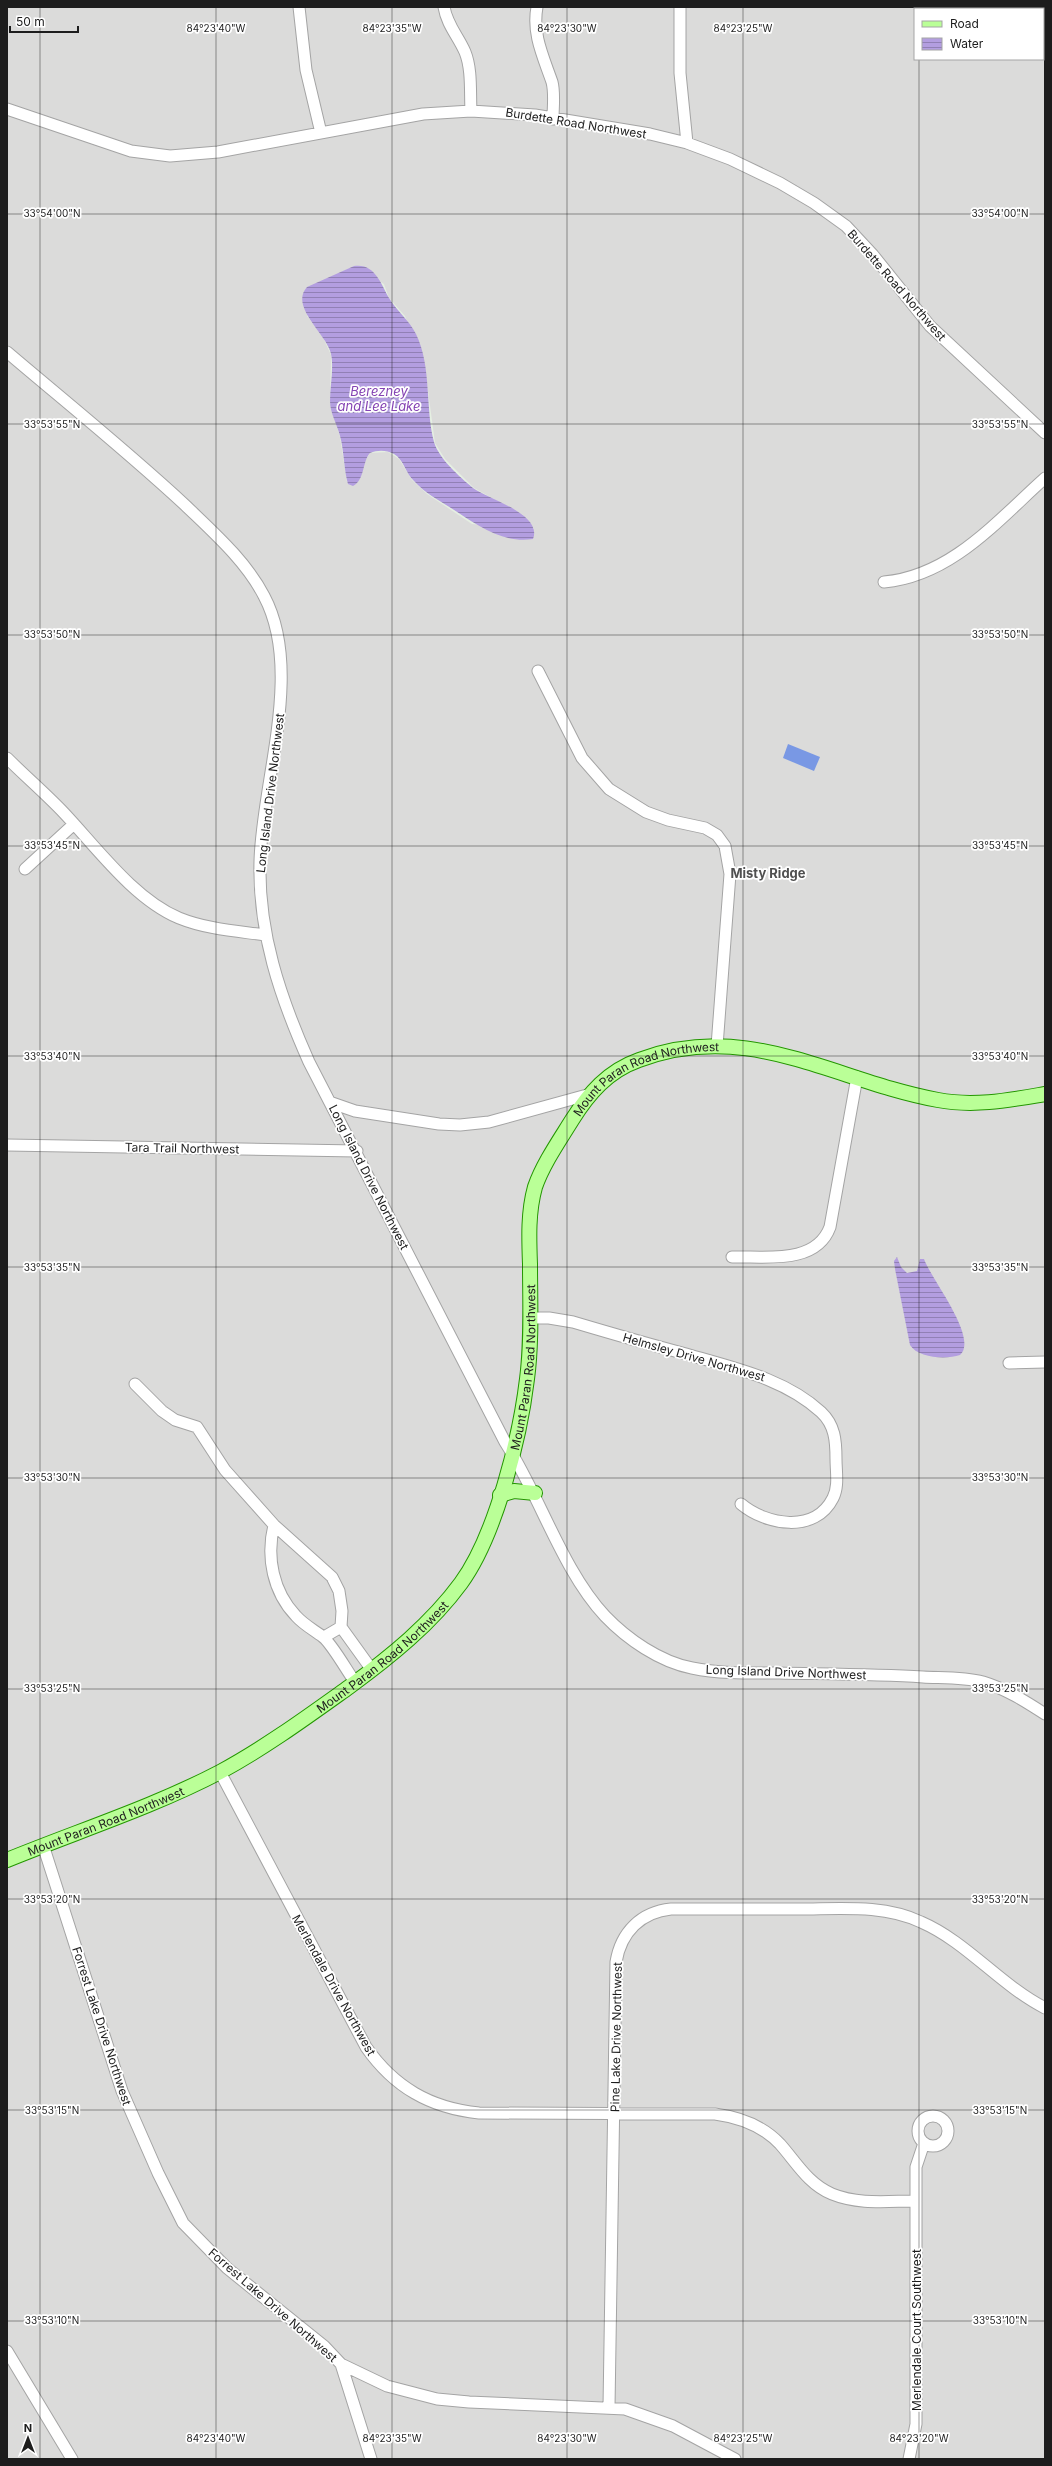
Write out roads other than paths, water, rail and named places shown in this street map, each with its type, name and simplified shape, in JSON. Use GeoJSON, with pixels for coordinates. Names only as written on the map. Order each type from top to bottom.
{"type":"FeatureCollection","features":[{"type":"Feature","properties":{"kind":"main road","name":"Mount Paran Road Northwest"},"geometry":{"type":"LineString","coordinates":[[7,1860],[154,1801],[220,1772],[291,1728],[372,1670],[409,1639],[443,1606],[464,1579],[487,1535],[500,1495],[512,1453],[527,1380],[530,1318],[529,1219],[536,1185],[587,1096],[611,1074],[641,1059],[667,1052],[717,1046],[764,1049],[933,1099],[963,1103],[1007,1100],[1045,1094]]}},
{"type":"Feature","properties":{"kind":"main road"},"geometry":{"type":"LineString","coordinates":[[500,1495],[514,1491],[535,1493]]}},
{"type":"Feature","properties":{"kind":"street"},"geometry":{"type":"LineString","coordinates":[[300,7],[306,70],[321,133]]}},
{"type":"Feature","properties":{"kind":"street"},"geometry":{"type":"LineString","coordinates":[[444,7],[446,20],[465,52],[468,63],[471,111]]}},
{"type":"Feature","properties":{"kind":"street"},"geometry":{"type":"LineString","coordinates":[[537,7],[534,22],[536,35],[552,82],[553,119]]}},
{"type":"Feature","properties":{"kind":"street"},"geometry":{"type":"LineString","coordinates":[[680,7],[680,73],[687,143]]}},
{"type":"Feature","properties":{"kind":"street","name":"Burdette Road Northwest"},"geometry":{"type":"LineString","coordinates":[[7,109],[131,151],[170,156],[218,152],[423,114],[471,111],[510,112],[650,134],[687,143],[730,159],[780,183],[814,203],[846,226],[873,255],[930,326],[1045,433]]}},
{"type":"Feature","properties":{"kind":"street","name":"Long Island Drive Northwest"},"geometry":{"type":"LineString","coordinates":[[7,352],[150,473],[202,522],[240,560],[254,578],[265,598],[278,637],[281,688],[280,714],[260,859],[260,897],[265,935],[277,982],[291,1022],[309,1062],[332,1103],[512,1453],[535,1493],[576,1576],[590,1598],[622,1632],[641,1645],[676,1663],[692,1668],[725,1672],[896,1675],[981,1682],[1007,1691],[1045,1714]]}},
{"type":"Feature","properties":{"kind":"street"},"geometry":{"type":"LineString","coordinates":[[884,582],[916,576],[949,560],[981,535],[1045,478]]}},
{"type":"Feature","properties":{"kind":"street"},"geometry":{"type":"LineString","coordinates":[[538,671],[582,758],[609,789],[646,812],[668,820],[705,828],[717,835],[725,846],[730,874],[717,1046]]}},
{"type":"Feature","properties":{"kind":"street"},"geometry":{"type":"LineString","coordinates":[[7,758],[74,824],[132,886],[154,904],[177,917],[200,925],[265,935]]}},
{"type":"Feature","properties":{"kind":"street"},"geometry":{"type":"LineString","coordinates":[[24,869],[74,824]]}},
{"type":"Feature","properties":{"kind":"street"},"geometry":{"type":"LineString","coordinates":[[732,1257],[799,1254],[812,1250],[823,1240],[830,1227],[857,1077]]}},
{"type":"Feature","properties":{"kind":"street"},"geometry":{"type":"LineString","coordinates":[[332,1103],[355,1111],[439,1124],[460,1125],[490,1122],[587,1096]]}},
{"type":"Feature","properties":{"kind":"street","name":"Tara Trail Northwest"},"geometry":{"type":"LineString","coordinates":[[7,1145],[356,1151]]}},
{"type":"Feature","properties":{"kind":"street","name":"Helmsley Drive Northwest"},"geometry":{"type":"LineString","coordinates":[[530,1318],[550,1318],[573,1322],[754,1373],[784,1386],[821,1411],[832,1426],[836,1443],[836,1486],[827,1507],[810,1519],[782,1522],[760,1517],[741,1504]]}},
{"type":"Feature","properties":{"kind":"street"},"geometry":{"type":"LineString","coordinates":[[1009,1363],[1045,1362]]}},
{"type":"Feature","properties":{"kind":"street"},"geometry":{"type":"LineString","coordinates":[[135,1384],[162,1411],[175,1420],[197,1427],[225,1470],[274,1525],[332,1577],[339,1591],[342,1611],[341,1626],[372,1670]]}},
{"type":"Feature","properties":{"kind":"street"},"geometry":{"type":"LineString","coordinates":[[274,1525],[271,1537],[270,1557],[280,1593],[297,1617],[324,1637],[355,1682]]}},
{"type":"Feature","properties":{"kind":"street"},"geometry":{"type":"LineString","coordinates":[[324,1637],[341,1626]]}},
{"type":"Feature","properties":{"kind":"street","name":"Merlendale Drive Northwest"},"geometry":{"type":"LineString","coordinates":[[220,1772],[366,2047],[393,2080],[425,2100],[461,2111],[715,2114],[731,2116],[769,2134],[806,2176],[830,2193],[861,2201],[916,2201]]}},
{"type":"Feature","properties":{"kind":"street","name":"Forrest Lake Drive Northwest"},"geometry":{"type":"LineString","coordinates":[[43,1845],[122,2091],[174,2209],[194,2236],[227,2268],[324,2346],[341,2364],[387,2386],[437,2399],[469,2402],[609,2407],[657,2419],[735,2459]]}},
{"type":"Feature","properties":{"kind":"street","name":"Pine Lake Drive Northwest"},"geometry":{"type":"LineString","coordinates":[[609,2407],[618,1952],[624,1937],[633,1925],[646,1915],[662,1910],[863,1909],[897,1913],[921,1922],[940,1932],[1018,1991],[1045,2008]]}},
{"type":"Feature","properties":{"kind":"street","name":"Merlendale Court Southwest"},"geometry":{"type":"LineString","coordinates":[[909,2459],[916,2424],[916,2167],[924,2143]]}},
{"type":"Feature","properties":{"kind":"street"},"geometry":{"type":"LineString","coordinates":[[7,2351],[72,2459]]}},
{"type":"Feature","properties":{"kind":"street"},"geometry":{"type":"LineString","coordinates":[[341,2364],[371,2459]]}},
{"type":"Feature","properties":{"kind":"water","name":"Berezney and Lee Lake"},"geometry":{"type":"Polygon","coordinates":[[[354,266],[361,266],[372,271],[380,281],[392,303],[410,324],[416,334],[424,360],[431,429],[434,442],[440,455],[462,479],[473,488],[512,508],[530,522],[534,530],[533,539],[511,539],[500,536],[480,526],[423,489],[411,478],[403,463],[394,454],[385,451],[370,453],[367,457],[360,480],[353,486],[348,484],[339,432],[330,405],[332,366],[331,354],[328,346],[306,312],[303,303],[303,295],[307,287],[354,266]]]}},
{"type":"Feature","properties":{"kind":"water"},"geometry":{"type":"Polygon","coordinates":[[[897,1257],[901,1267],[907,1273],[917,1271],[920,1259],[924,1259],[959,1322],[964,1347],[960,1355],[954,1357],[933,1357],[919,1353],[910,1345],[895,1269],[894,1261],[897,1257]]]}},
{"type":"Feature","properties":{"kind":"district","name":"Misty Ridge"},"geometry":{"type":"Point","coordinates":[768,873]}}]}
